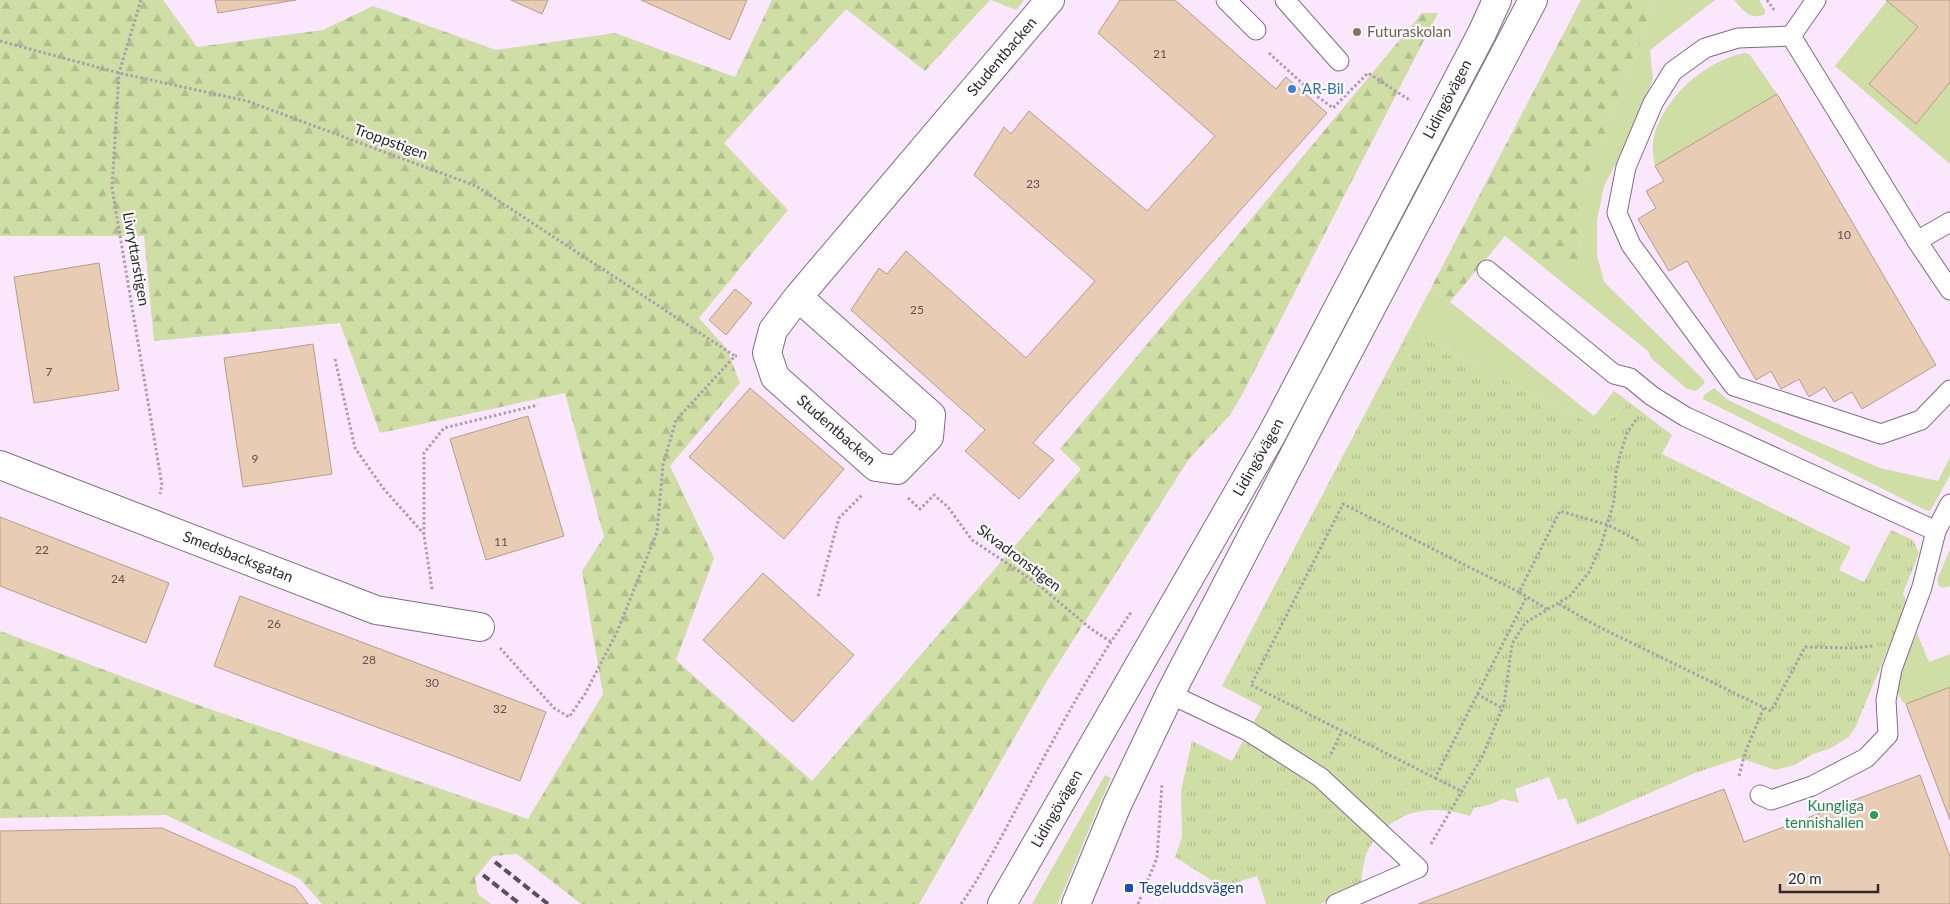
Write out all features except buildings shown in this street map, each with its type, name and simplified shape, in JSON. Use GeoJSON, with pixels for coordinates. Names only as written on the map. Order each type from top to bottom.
{"type":"FeatureCollection","features":[{"type":"Feature","properties":{"kind":"main road","name":"Studentbacken"},"geometry":{"type":"LineString","coordinates":[[798,297],[931,415],[929,437],[897,470],[876,467],[775,377],[768,353],[773,330],[798,297],[1050,0]]}},
{"type":"Feature","properties":{"kind":"main road","name":"Lidingövägen"},"geometry":{"type":"LineString","coordinates":[[1002,904],[1272,434],[1478,42],[1497,0]]}},
{"type":"Feature","properties":{"kind":"main road","name":"Lidingövägen"},"geometry":{"type":"LineString","coordinates":[[1076,904],[1117,805],[1170,694],[1323,398],[1533,0]]}},
{"type":"Feature","properties":{"kind":"main road","name":"Smedsbacksgatan"},"geometry":{"type":"LineString","coordinates":[[0,465],[155,523],[376,610],[480,627]]}},
{"type":"Feature","properties":{"kind":"lane"},"geometry":{"type":"LineString","coordinates":[[1226,0],[1256,30]]}},
{"type":"Feature","properties":{"kind":"lane"},"geometry":{"type":"LineString","coordinates":[[1285,0],[1338,61]]}},
{"type":"Feature","properties":{"kind":"lane"},"geometry":{"type":"LineString","coordinates":[[1791,36],[1816,0]]}},
{"type":"Feature","properties":{"kind":"lane"},"geometry":{"type":"LineString","coordinates":[[1791,36],[1917,241],[1950,290]]}},
{"type":"Feature","properties":{"kind":"lane"},"geometry":{"type":"LineString","coordinates":[[1791,36],[1738,38],[1705,48],[1673,70],[1653,102],[1626,167],[1617,213],[1631,245],[1734,386],[1881,434],[1921,420],[1950,390]]}},
{"type":"Feature","properties":{"kind":"lane"},"geometry":{"type":"LineString","coordinates":[[1917,241],[1950,222]]}},
{"type":"Feature","properties":{"kind":"lane"},"geometry":{"type":"LineString","coordinates":[[1487,270],[1614,374],[1630,378],[1652,396],[1686,417],[1936,531]]}},
{"type":"Feature","properties":{"kind":"lane"},"geometry":{"type":"LineString","coordinates":[[1760,796],[1771,800],[1812,786],[1866,758],[1888,735],[1886,700],[1892,670],[1922,587],[1936,531],[1950,504]]}},
{"type":"Feature","properties":{"kind":"lane"},"geometry":{"type":"LineString","coordinates":[[1170,694],[1248,731],[1320,777],[1418,868],[1336,904]]}},
{"type":"Feature","properties":{"kind":"path","name":"Livryttarstigen"},"geometry":{"type":"LineString","coordinates":[[141,0],[119,72],[112,188],[162,485],[155,523]]}},
{"type":"Feature","properties":{"kind":"path"},"geometry":{"type":"LineString","coordinates":[[1256,30],[1271,56],[1333,108],[1368,73],[1412,101]]}},
{"type":"Feature","properties":{"kind":"path","name":"Troppstigen"},"geometry":{"type":"LineString","coordinates":[[0,41],[119,72],[246,101],[476,186],[735,356]]}},
{"type":"Feature","properties":{"kind":"path"},"geometry":{"type":"LineString","coordinates":[[480,627],[554,708],[569,716],[585,694],[617,632],[657,532],[663,465],[676,420],[735,356],[768,353]]}},
{"type":"Feature","properties":{"kind":"path"},"geometry":{"type":"LineString","coordinates":[[335,359],[355,448],[383,488],[424,534]]}},
{"type":"Feature","properties":{"kind":"path"},"geometry":{"type":"LineString","coordinates":[[1418,868],[1482,755],[1502,708],[1512,644],[1525,623],[1570,596],[1588,572],[1601,546],[1614,501],[1616,473],[1627,434],[1652,396]]}},
{"type":"Feature","properties":{"kind":"path"},"geometry":{"type":"LineString","coordinates":[[436,620],[424,534],[424,453],[444,428],[538,404]]}},
{"type":"Feature","properties":{"kind":"path"},"geometry":{"type":"LineString","coordinates":[[818,596],[839,518],[863,494],[876,467]]}},
{"type":"Feature","properties":{"kind":"path","name":"Skvadronstigen"},"geometry":{"type":"LineString","coordinates":[[920,509],[934,495],[948,508],[972,540],[1035,582],[1090,628],[1116,646]]}},
{"type":"Feature","properties":{"kind":"path"},"geometry":{"type":"LineString","coordinates":[[1461,790],[1251,685],[1343,504],[1519,592],[1546,609]]}},
{"type":"Feature","properties":{"kind":"path"},"geometry":{"type":"LineString","coordinates":[[1519,592],[1560,511],[1608,525],[1639,541]]}},
{"type":"Feature","properties":{"kind":"path"},"geometry":{"type":"LineString","coordinates":[[1435,778],[1526,596]]}},
{"type":"Feature","properties":{"kind":"path"},"geometry":{"type":"LineString","coordinates":[[1558,604],[1597,626],[1771,711],[1805,647],[1852,648]]}},
{"type":"Feature","properties":{"kind":"path"},"geometry":{"type":"LineString","coordinates":[[1477,694],[1502,708]]}},
{"type":"Feature","properties":{"kind":"path"},"geometry":{"type":"LineString","coordinates":[[1739,776],[1745,753],[1764,707]]}},
{"type":"Feature","properties":{"kind":"green space"},"geometry":{"type":"Polygon","coordinates":[[[0,0],[163,0],[197,47],[323,30],[373,6],[496,50],[615,33],[735,77],[772,0],[990,0],[925,71],[846,9],[724,143],[788,210],[699,318],[727,349],[740,383],[670,466],[714,558],[676,660],[812,781],[1081,469],[1060,449],[1422,13],[1438,13],[1243,393],[1230,415],[1189,459],[1047,681],[919,904],[581,904],[517,854],[493,856],[475,878],[478,894],[491,904],[322,904],[300,879],[166,815],[0,818],[0,631],[201,706],[528,819],[603,694],[582,571],[604,537],[565,393],[380,433],[340,323],[154,341],[144,236],[0,236],[0,0]]]}},
{"type":"Feature","properties":{"kind":"green space"},"geometry":{"type":"Polygon","coordinates":[[[991,0],[1024,0],[1016,10],[991,0]]]}},
{"type":"Feature","properties":{"kind":"green space"},"geometry":{"type":"Polygon","coordinates":[[[1581,0],[1654,0],[1644,34],[1582,191],[1582,231],[1578,269],[1554,255],[1542,266],[1505,236],[1450,302],[1430,290],[1581,0]]]}},
{"type":"Feature","properties":{"kind":"green space"},"geometry":{"type":"Polygon","coordinates":[[[1654,0],[1715,0],[1650,50],[1653,79],[1620,156],[1604,186],[1597,220],[1597,255],[1604,282],[1703,379],[1705,382],[1696,391],[1687,389],[1651,358],[1648,351],[1542,266],[1554,255],[1578,268],[1582,231],[1582,191],[1644,34],[1654,0]]]}},
{"type":"Feature","properties":{"kind":"green space"},"geometry":{"type":"Polygon","coordinates":[[[1734,0],[1759,0],[1765,10],[1765,14],[1760,16],[1751,15],[1744,11],[1734,0]]]}},
{"type":"Feature","properties":{"kind":"green space"},"geometry":{"type":"Polygon","coordinates":[[[1887,1],[1918,27],[1869,84],[1916,124],[1950,82],[1950,164],[1835,66],[1887,1]]]}},
{"type":"Feature","properties":{"kind":"green space"},"geometry":{"type":"Polygon","coordinates":[[[1745,53],[1750,55],[1777,94],[1655,166],[1653,143],[1657,127],[1664,112],[1674,98],[1700,73],[1730,57],[1745,53]]]}},
{"type":"Feature","properties":{"kind":"green space"},"geometry":{"type":"Polygon","coordinates":[[[1430,290],[1450,302],[1594,416],[1614,391],[1629,402],[1600,429],[1409,330],[1430,290]]]}},
{"type":"Feature","properties":{"kind":"green space"},"geometry":{"type":"Polygon","coordinates":[[[1409,330],[1600,429],[1629,402],[1672,435],[1662,454],[1851,547],[1839,570],[1864,582],[1891,530],[1913,540],[1919,553],[1903,593],[1907,603],[1856,726],[1849,737],[1831,748],[1811,755],[1795,765],[1775,770],[1740,758],[1695,773],[1577,825],[1566,798],[1558,800],[1549,777],[1515,789],[1519,803],[1503,799],[1489,805],[1474,808],[1470,816],[1442,810],[1416,812],[1404,816],[1393,823],[1372,843],[1365,859],[1361,888],[1320,904],[1266,904],[1257,876],[1222,887],[1175,857],[1182,837],[1181,791],[1192,741],[1232,761],[1262,707],[1222,686],[1409,330]]]}},
{"type":"Feature","properties":{"kind":"green space"},"geometry":{"type":"Polygon","coordinates":[[[1714,388],[1728,400],[1804,436],[1880,468],[1938,481],[1950,457],[1950,475],[1929,511],[1703,399],[1704,395],[1714,388]]]}},
{"type":"Feature","properties":{"kind":"green space"},"geometry":{"type":"Polygon","coordinates":[[[1950,549],[1950,586],[1943,588],[1939,586],[1937,580],[1950,549]]]}},
{"type":"Feature","properties":{"kind":"green space"},"geometry":{"type":"Polygon","coordinates":[[[1917,633],[1929,662],[1950,654],[1950,687],[1906,704],[1902,701],[1894,684],[1917,633]]]}},
{"type":"Feature","properties":{"kind":"green space"},"geometry":{"type":"Polygon","coordinates":[[[1105,775],[1111,778],[1058,904],[1032,904],[1105,775]]]}},
{"type":"Feature","properties":{"kind":"railway"},"geometry":{"type":"LineString","coordinates":[[495,862],[548,904]]}},
{"type":"Feature","properties":{"kind":"railway"},"geometry":{"type":"LineString","coordinates":[[483,875],[520,904]]}},
{"type":"Feature","properties":{"kind":"place","name":"Futuraskolan"},"geometry":{"type":"Point","coordinates":[1357,32]}},
{"type":"Feature","properties":{"kind":"place","name":"AR-Bil"},"geometry":{"type":"Point","coordinates":[1292,89]}},
{"type":"Feature","properties":{"kind":"place","name":"Kungliga tennishallen"},"geometry":{"type":"Point","coordinates":[1874,815]}},
{"type":"Feature","properties":{"kind":"place","name":"Tegeluddsvägen"},"geometry":{"type":"Point","coordinates":[1129,888]}}]}
